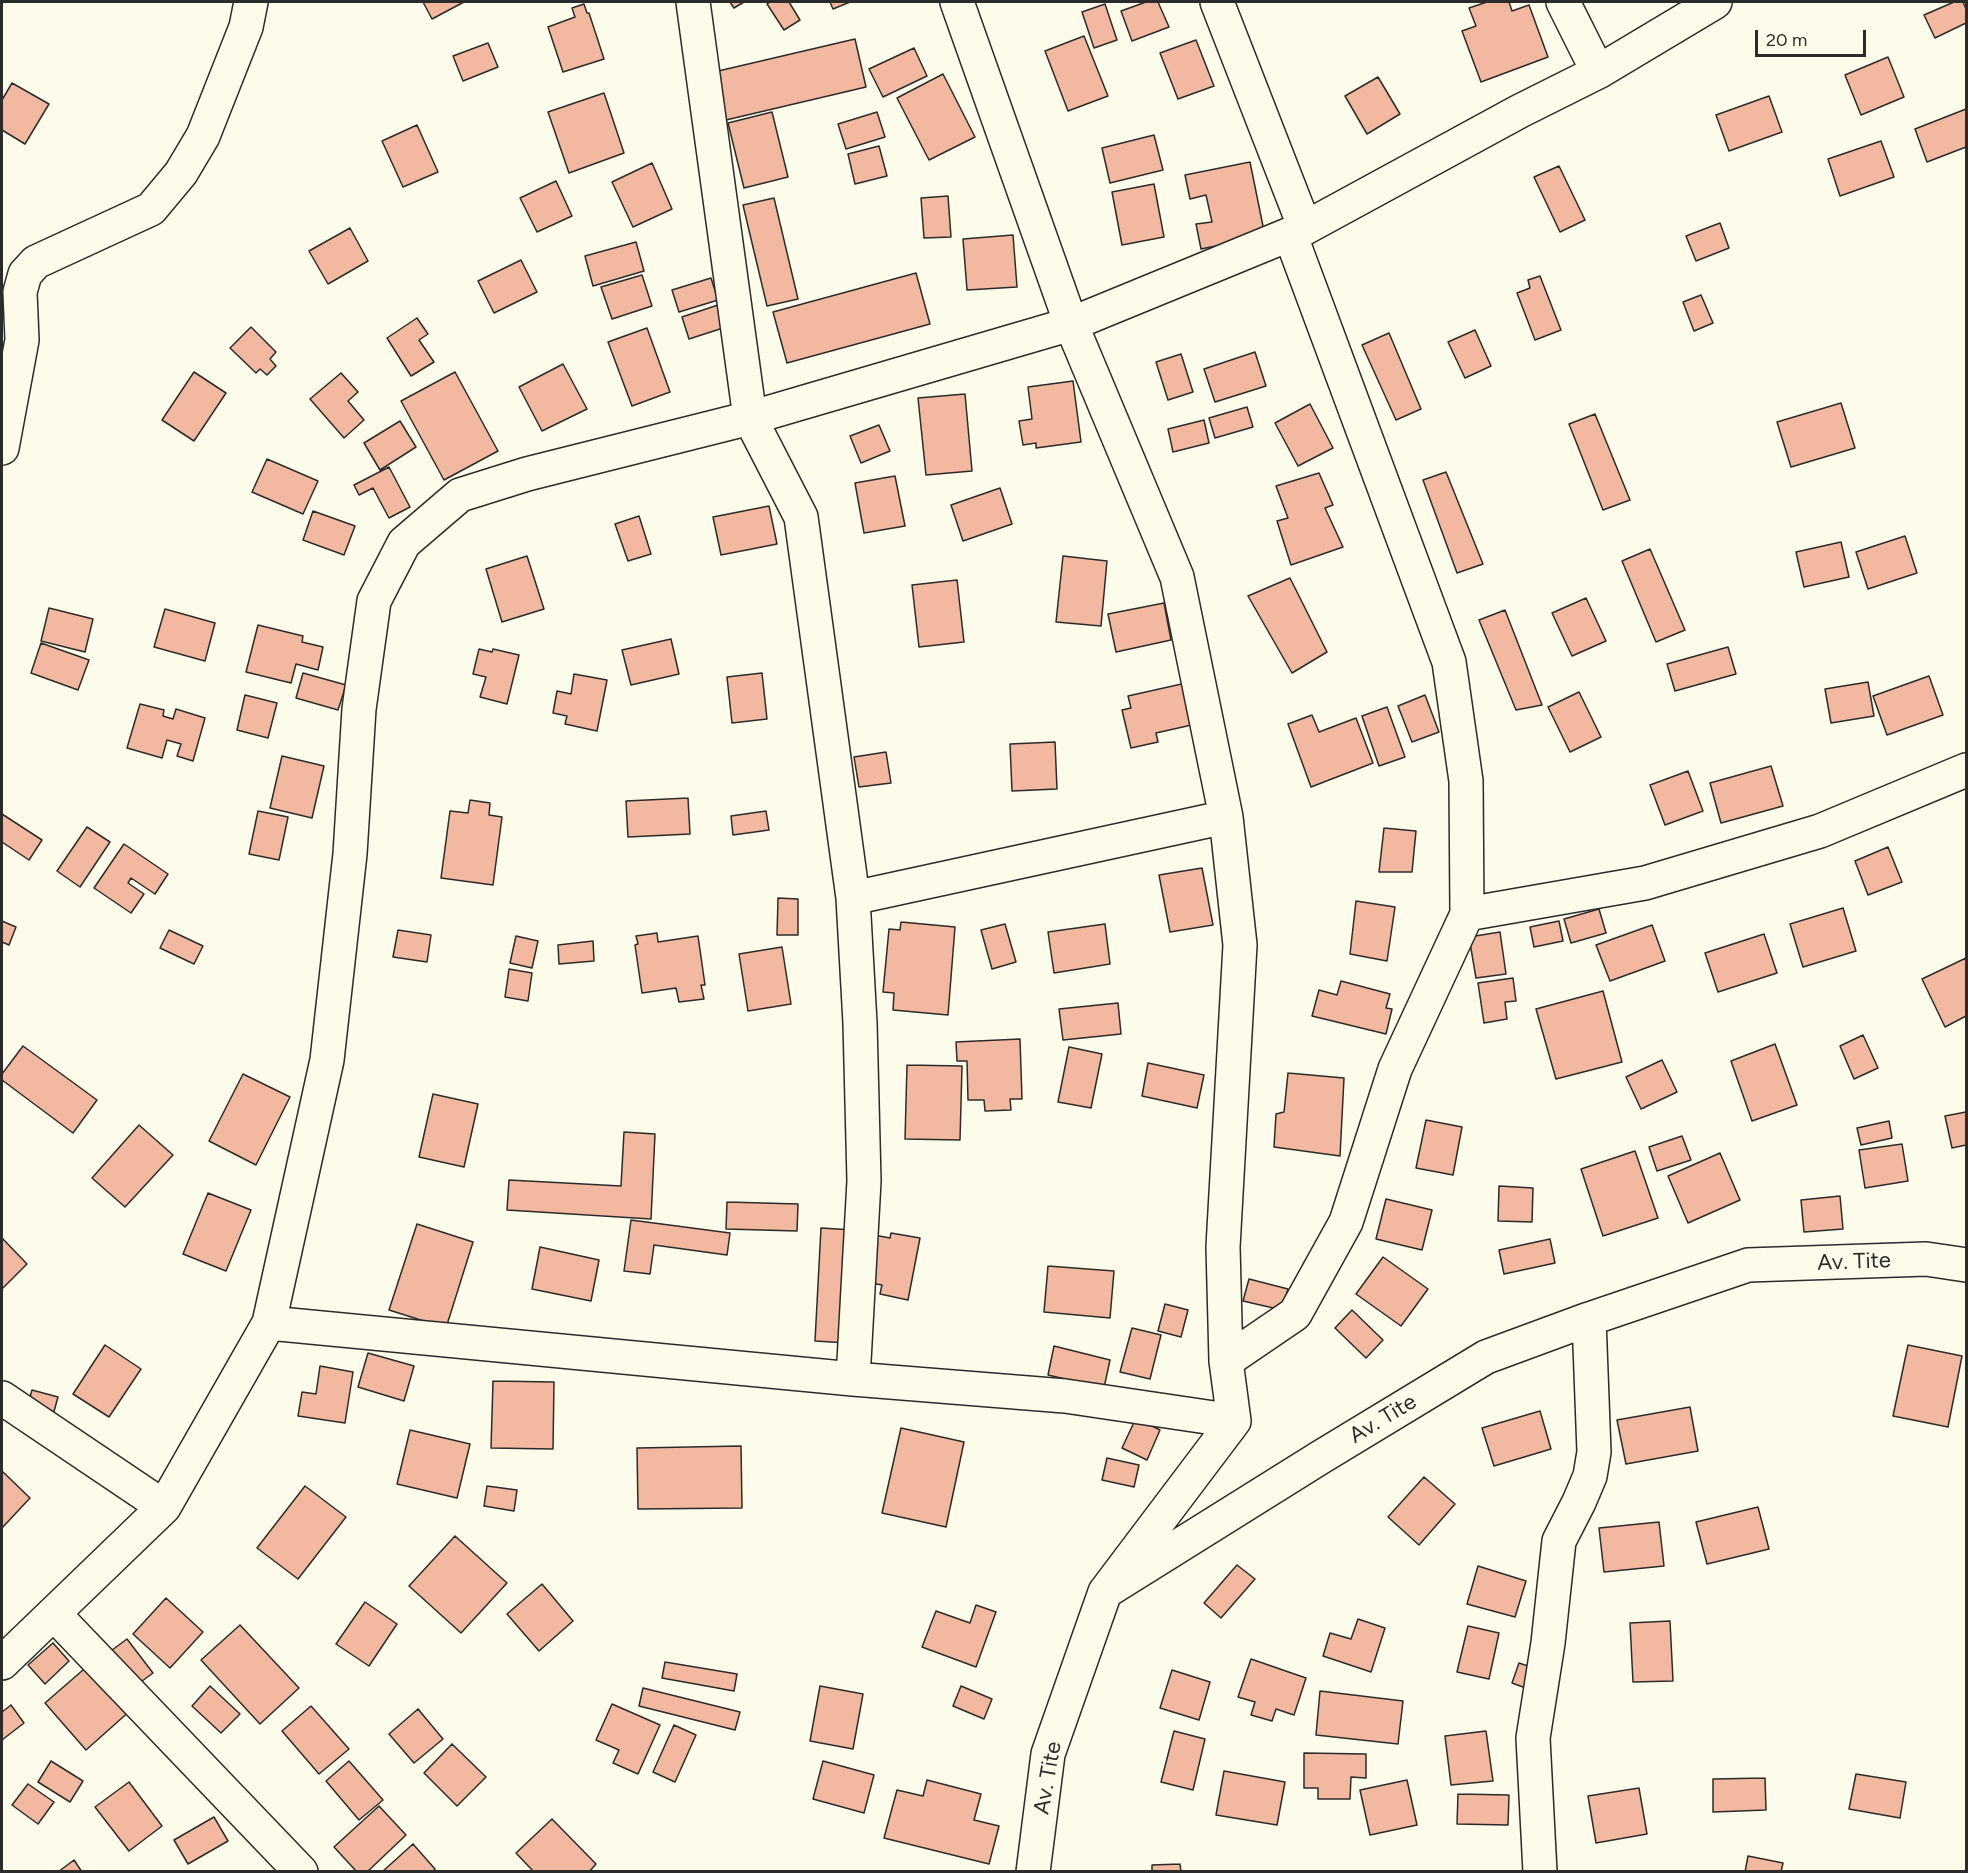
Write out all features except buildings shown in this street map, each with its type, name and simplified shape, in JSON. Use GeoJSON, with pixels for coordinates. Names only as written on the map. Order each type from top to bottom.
{"type":"FeatureCollection","features":[{"type":"Feature","properties":{"kind":"street"},"geometry":{"type":"LineString","coordinates":[[2,448],[22,340],[20,292],[25,274],[36,262],[151,209],[181,173],[203,136],[246,27],[251,2]]}},
{"type":"Feature","properties":{"kind":"street"},"geometry":{"type":"LineString","coordinates":[[693,2],[750,418],[801,517],[853,898],[860,1023],[864,1181],[853,1379]]}},
{"type":"Feature","properties":{"kind":"street"},"geometry":{"type":"LineString","coordinates":[[957,2],[1071,324],[1177,577],[1226,817],[1240,945],[1223,1247],[1226,1361],[1234,1421],[1106,1592]]}},
{"type":"Feature","properties":{"kind":"street"},"geometry":{"type":"LineString","coordinates":[[1217,2],[1449,662],[1466,781],[1467,915],[1395,1068],[1346,1222],[1295,1314],[1226,1361]]}},
{"type":"Feature","properties":{"kind":"street"},"geometry":{"type":"LineString","coordinates":[[1563,2],[1598,72]]}},
{"type":"Feature","properties":{"kind":"street"},"geometry":{"type":"LineString","coordinates":[[2,1663],[164,1507],[269,1323],[327,1060],[350,854],[359,709],[374,601],[404,543],[460,495],[527,474],[750,418],[1071,324],[1298,231],[1520,111],[1598,72],[1715,2]]}},
{"type":"Feature","properties":{"kind":"street"},"geometry":{"type":"LineString","coordinates":[[1467,915],[1645,883],[1820,831],[1966,770]]}},
{"type":"Feature","properties":{"kind":"street"},"geometry":{"type":"LineString","coordinates":[[853,898],[1226,817]]}},
{"type":"Feature","properties":{"kind":"street","name":"Av. Tite"},"geometry":{"type":"LineString","coordinates":[[1033,1872],[1048,1754],[1106,1592],[1486,1357],[1748,1265],[1926,1259],[1966,1265]]}},
{"type":"Feature","properties":{"kind":"street"},"geometry":{"type":"LineString","coordinates":[[1540,1872],[1533,1737],[1548,1643],[1559,1541],[1590,1476],[1594,1452],[1589,1319]]}},
{"type":"Feature","properties":{"kind":"street"},"geometry":{"type":"LineString","coordinates":[[269,1323],[853,1379],[1065,1396],[1234,1421]]}},
{"type":"Feature","properties":{"kind":"street"},"geometry":{"type":"LineString","coordinates":[[2,1398],[164,1507]]}},
{"type":"Feature","properties":{"kind":"street"},"geometry":{"type":"LineString","coordinates":[[54,1614],[301,1872]]}}]}
